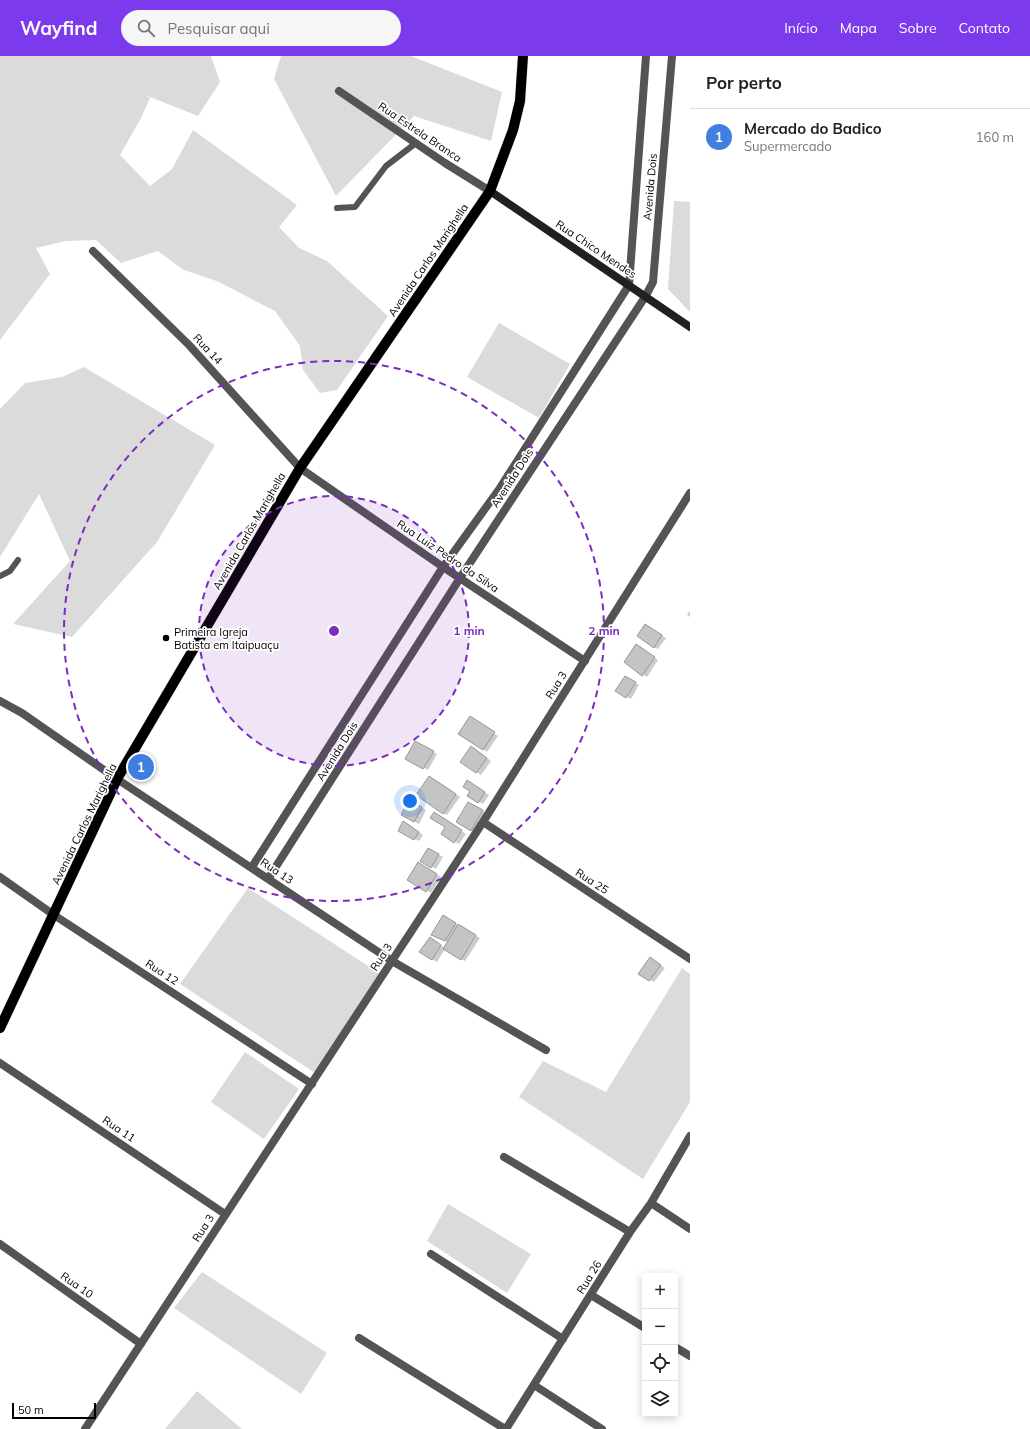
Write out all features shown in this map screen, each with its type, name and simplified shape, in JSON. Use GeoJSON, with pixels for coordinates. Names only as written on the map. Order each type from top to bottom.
{"type":"FeatureCollection","features":[{"type":"Feature","properties":{"kind":"main road","name":"Avenida Carlos Marighella"},"geometry":{"type":"LineString","coordinates":[[0,1028],[54,915],[116,779],[300,468],[490,191],[513,130],[520,101],[523,56]]}},
{"type":"Feature","properties":{"kind":"main road","name":"Rua Chico Mendes"},"geometry":{"type":"LineString","coordinates":[[490,191],[690,327]]}},
{"type":"Feature","properties":{"kind":"street","name":"Avenida Dois"},"geometry":{"type":"LineString","coordinates":[[252,867],[443,567],[500,488],[629,285],[646,56]]}},
{"type":"Feature","properties":{"kind":"street","name":"Avenida Dois"},"geometry":{"type":"LineString","coordinates":[[268,878],[460,578],[645,297],[653,282],[672,56]]}},
{"type":"Feature","properties":{"kind":"street","name":"Rua Estrela Branca"},"geometry":{"type":"LineString","coordinates":[[339,91],[490,191]]}},
{"type":"Feature","properties":{"kind":"street","name":"Rua 14"},"geometry":{"type":"LineString","coordinates":[[93,251],[189,345],[300,468]]}},
{"type":"Feature","properties":{"kind":"street","name":"Rua Luiz Pedro da Silva"},"geometry":{"type":"LineString","coordinates":[[300,468],[443,567],[585,661]]}},
{"type":"Feature","properties":{"kind":"street","name":"Rua 3"},"geometry":{"type":"LineString","coordinates":[[85,1429],[483,822],[690,493]]}},
{"type":"Feature","properties":{"kind":"street","name":"Rua 13"},"geometry":{"type":"LineString","coordinates":[[0,701],[22,713],[116,779],[252,867],[392,961],[546,1050]]}},
{"type":"Feature","properties":{"kind":"street","name":"Rua 25"},"geometry":{"type":"LineString","coordinates":[[483,822],[690,959]]}},
{"type":"Feature","properties":{"kind":"street","name":"Rua 12"},"geometry":{"type":"LineString","coordinates":[[0,877],[54,915],[312,1084]]}},
{"type":"Feature","properties":{"kind":"street","name":"Rua 11"},"geometry":{"type":"LineString","coordinates":[[0,1063],[225,1214]]}},
{"type":"Feature","properties":{"kind":"street","name":"Rua 26"},"geometry":{"type":"LineString","coordinates":[[506,1429],[630,1232],[651,1203],[690,1136]]}},
{"type":"Feature","properties":{"kind":"street"},"geometry":{"type":"LineString","coordinates":[[504,1157],[630,1232]]}},
{"type":"Feature","properties":{"kind":"street"},"geometry":{"type":"LineString","coordinates":[[651,1203],[690,1229]]}},
{"type":"Feature","properties":{"kind":"street","name":"Rua 10"},"geometry":{"type":"LineString","coordinates":[[0,1244],[141,1344]]}},
{"type":"Feature","properties":{"kind":"street"},"geometry":{"type":"LineString","coordinates":[[431,1254],[563,1339]]}},
{"type":"Feature","properties":{"kind":"street"},"geometry":{"type":"LineString","coordinates":[[591,1295],[642,1326]]}},
{"type":"Feature","properties":{"kind":"street"},"geometry":{"type":"LineString","coordinates":[[359,1338],[506,1429]]}},
{"type":"Feature","properties":{"kind":"street"},"geometry":{"type":"LineString","coordinates":[[678,1349],[690,1356]]}},
{"type":"Feature","properties":{"kind":"street"},"geometry":{"type":"LineString","coordinates":[[534,1385],[602,1429]]}},
{"type":"Feature","properties":{"kind":"lane"},"geometry":{"type":"LineString","coordinates":[[337,208],[355,207],[386,166],[416,143]]}},
{"type":"Feature","properties":{"kind":"lane"},"geometry":{"type":"LineString","coordinates":[[0,576],[10,571],[18,560]]}},
{"type":"Feature","properties":{"kind":"shaded area"},"geometry":{"type":"Polygon","coordinates":[[[0,56],[211,56],[220,82],[198,116],[145,95],[150,98],[141,118],[120,155],[150,186],[172,169],[193,130],[297,205],[279,227],[299,248],[327,261],[388,316],[337,390],[320,393],[303,370],[300,346],[275,311],[219,282],[182,269],[158,251],[121,263],[96,240],[66,241],[36,248],[50,274],[0,340],[0,56]]]}},
{"type":"Feature","properties":{"kind":"shaded area"},"geometry":{"type":"Polygon","coordinates":[[[281,56],[411,56],[502,92],[491,141],[414,116],[336,196],[274,79],[281,56]]]}},
{"type":"Feature","properties":{"kind":"shaded area"},"geometry":{"type":"Polygon","coordinates":[[[674,201],[690,202],[690,312],[668,289],[674,201]]]}},
{"type":"Feature","properties":{"kind":"shaded area"},"geometry":{"type":"Polygon","coordinates":[[[499,323],[570,364],[539,418],[467,377],[499,323]]]}},
{"type":"Feature","properties":{"kind":"shaded area"},"geometry":{"type":"Polygon","coordinates":[[[84,367],[215,445],[157,542],[72,637],[13,624],[70,561],[39,494],[0,557],[0,409],[25,383],[62,377],[84,367]]]}},
{"type":"Feature","properties":{"kind":"shaded area"},"geometry":{"type":"Polygon","coordinates":[[[248,888],[379,973],[315,1073],[180,984],[248,888]]]}},
{"type":"Feature","properties":{"kind":"shaded area"},"geometry":{"type":"Polygon","coordinates":[[[682,968],[690,974],[690,1102],[643,1179],[519,1097],[543,1061],[606,1092],[682,968]]]}},
{"type":"Feature","properties":{"kind":"shaded area"},"geometry":{"type":"Polygon","coordinates":[[[245,1052],[299,1089],[264,1139],[211,1102],[245,1052]]]}},
{"type":"Feature","properties":{"kind":"shaded area"},"geometry":{"type":"Polygon","coordinates":[[[448,1204],[531,1254],[507,1293],[427,1241],[448,1204]]]}},
{"type":"Feature","properties":{"kind":"shaded area"},"geometry":{"type":"Polygon","coordinates":[[[202,1272],[327,1353],[301,1394],[174,1308],[202,1272]]]}},
{"type":"Feature","properties":{"kind":"shaded area"},"geometry":{"type":"Polygon","coordinates":[[[197,1391],[242,1429],[165,1429],[197,1391]]]}},
{"type":"Feature","properties":{"kind":"building"},"geometry":{"type":"Polygon","coordinates":[[[645,624],[662,635],[654,648],[637,636],[645,624]]]}},
{"type":"Feature","properties":{"kind":"building"},"geometry":{"type":"Polygon","coordinates":[[[636,644],[655,657],[642,676],[624,662],[636,644]]]}},
{"type":"Feature","properties":{"kind":"building"},"geometry":{"type":"Polygon","coordinates":[[[625,676],[636,682],[626,698],[615,691],[625,676]]]}},
{"type":"Feature","properties":{"kind":"building"},"geometry":{"type":"Polygon","coordinates":[[[470,716],[495,732],[483,750],[458,734],[470,716]]]}},
{"type":"Feature","properties":{"kind":"building"},"geometry":{"type":"Polygon","coordinates":[[[415,741],[434,751],[423,769],[405,759],[415,741]]]}},
{"type":"Feature","properties":{"kind":"building"},"geometry":{"type":"Polygon","coordinates":[[[471,746],[487,758],[476,773],[460,762],[471,746]]]}},
{"type":"Feature","properties":{"kind":"building"},"geometry":{"type":"Polygon","coordinates":[[[429,776],[456,794],[443,814],[416,795],[429,776]]]}},
{"type":"Feature","properties":{"kind":"building"},"geometry":{"type":"Polygon","coordinates":[[[467,780],[485,792],[478,803],[467,796],[470,791],[463,787],[467,780]]]}},
{"type":"Feature","properties":{"kind":"building"},"geometry":{"type":"Polygon","coordinates":[[[409,800],[422,807],[414,822],[401,815],[409,800]]]}},
{"type":"Feature","properties":{"kind":"building"},"geometry":{"type":"Polygon","coordinates":[[[468,802],[483,810],[471,831],[456,822],[468,802]]]}},
{"type":"Feature","properties":{"kind":"building"},"geometry":{"type":"Polygon","coordinates":[[[434,812],[462,830],[454,843],[441,834],[445,827],[430,818],[434,812]]]}},
{"type":"Feature","properties":{"kind":"building"},"geometry":{"type":"Polygon","coordinates":[[[403,821],[419,832],[414,840],[398,831],[403,821]]]}},
{"type":"Feature","properties":{"kind":"building"},"geometry":{"type":"Polygon","coordinates":[[[428,848],[439,854],[431,868],[420,861],[428,848]]]}},
{"type":"Feature","properties":{"kind":"building"},"geometry":{"type":"Polygon","coordinates":[[[418,862],[437,874],[426,892],[407,880],[418,862]]]}},
{"type":"Feature","properties":{"kind":"building"},"geometry":{"type":"Polygon","coordinates":[[[443,915],[456,923],[445,941],[431,935],[443,915]]]}},
{"type":"Feature","properties":{"kind":"building"},"geometry":{"type":"Polygon","coordinates":[[[458,924],[476,935],[461,960],[443,949],[458,924]]]}},
{"type":"Feature","properties":{"kind":"building"},"geometry":{"type":"Polygon","coordinates":[[[430,937],[441,945],[432,960],[419,952],[430,937]]]}},
{"type":"Feature","properties":{"kind":"building"},"geometry":{"type":"Polygon","coordinates":[[[650,957],[661,965],[649,981],[638,974],[650,957]]]}},
{"type":"Feature","properties":{"kind":"place","name":"Primeira Igreja Batista em Itaipuaçu"},"geometry":{"type":"Point","coordinates":[166,638]}},
{"type":"Feature","properties":{"kind":"place","name":"Mercado do Badico"},"geometry":{"type":"Point","coordinates":[141,767]}}]}
